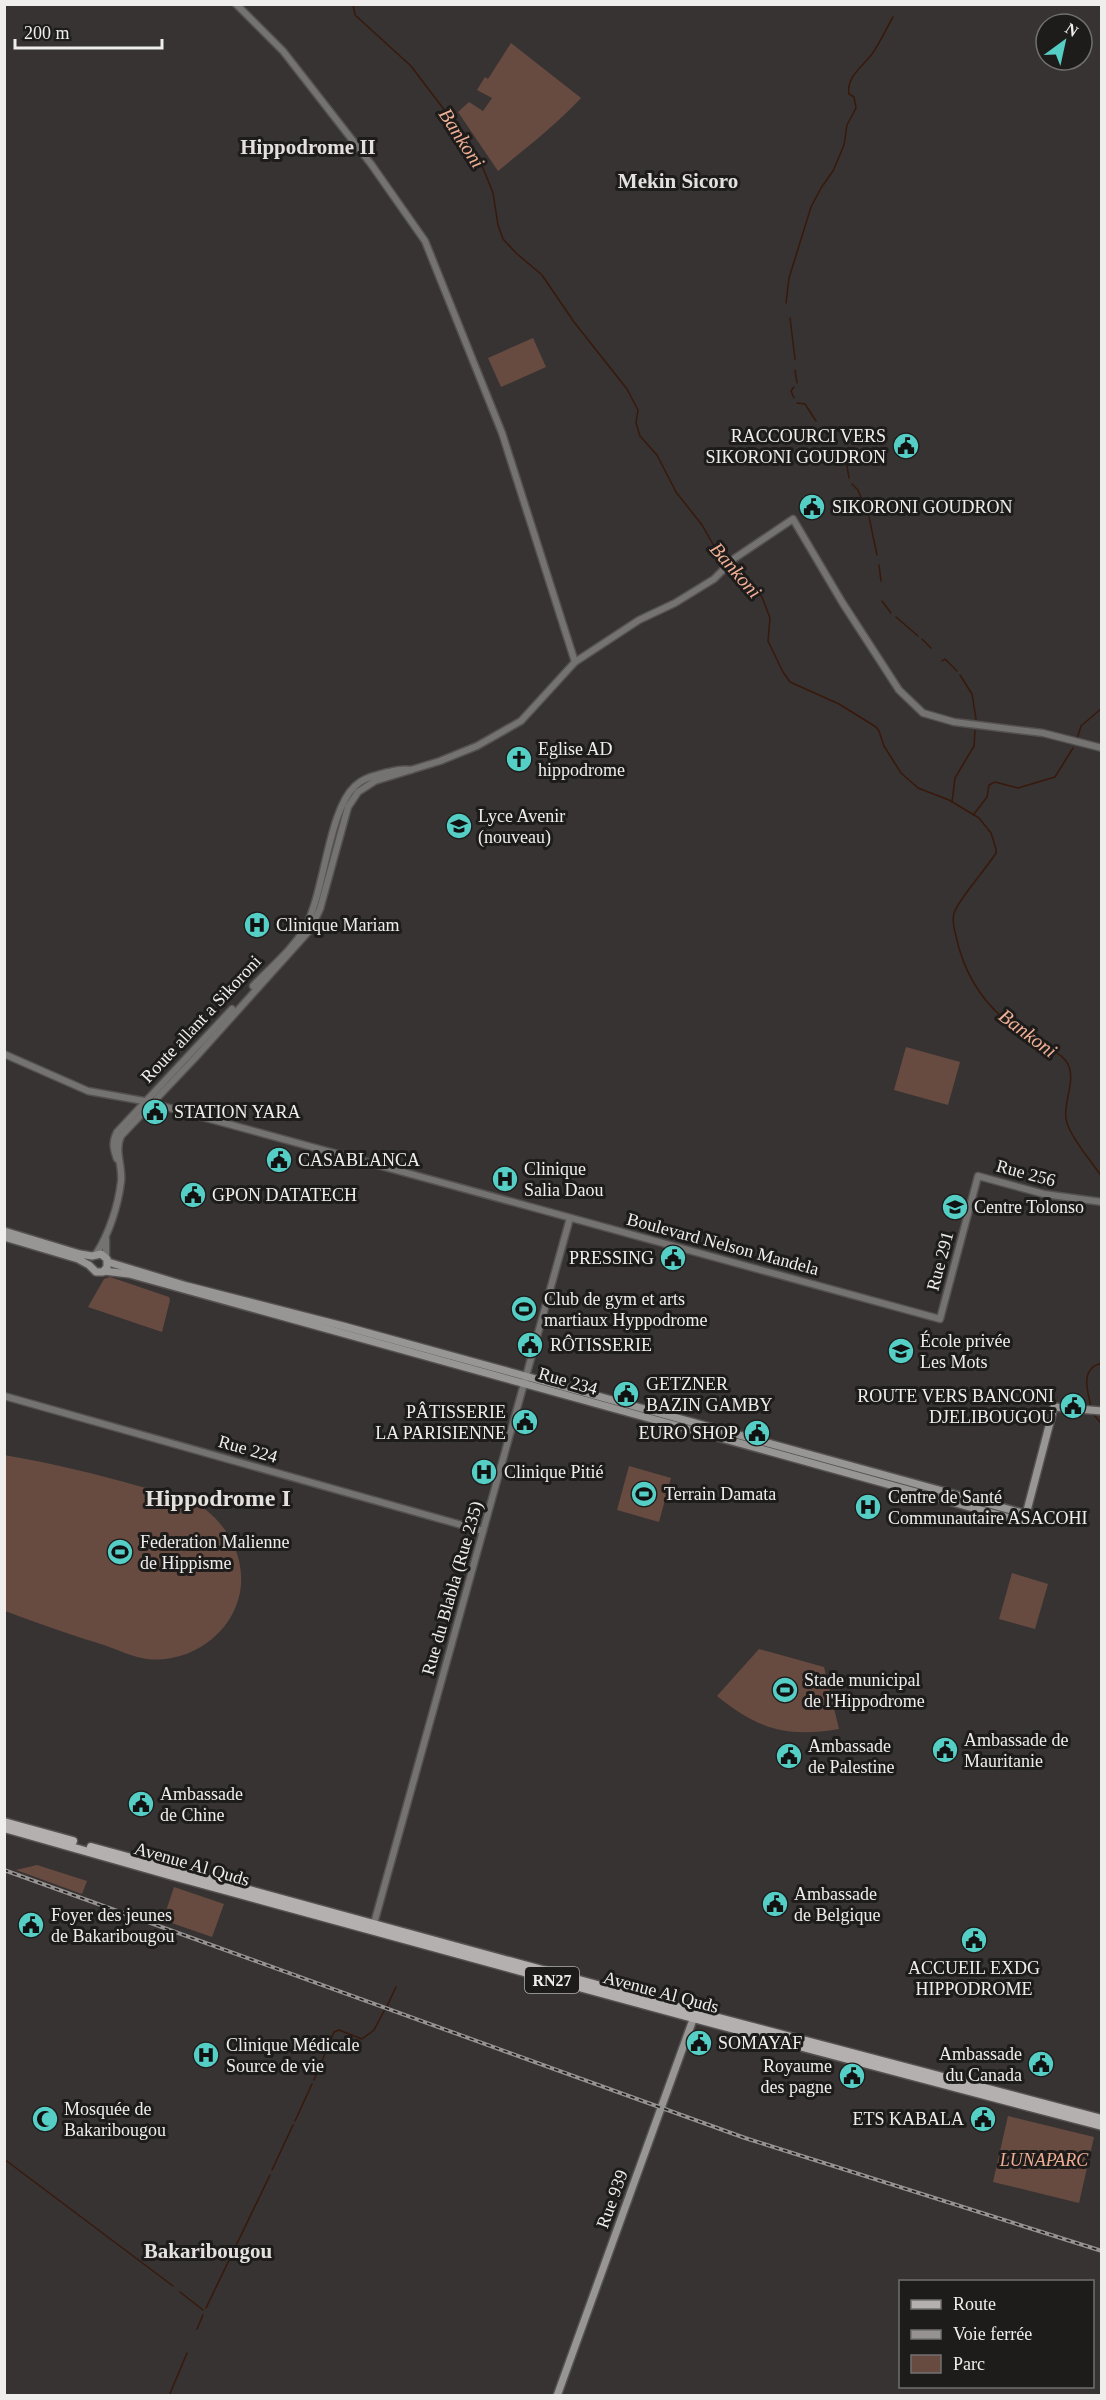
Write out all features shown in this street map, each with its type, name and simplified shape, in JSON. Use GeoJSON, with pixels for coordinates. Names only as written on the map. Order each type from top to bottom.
{"type":"FeatureCollection","features":[{"type":"Feature","properties":{"kind":"main road","name":"Rue 234"},"geometry":{"type":"LineString","coordinates":[[4,1231],[94,1255],[187,1286],[343,1326],[525,1381]]}},
{"type":"Feature","properties":{"kind":"main road","name":"Rue 234"},"geometry":{"type":"LineString","coordinates":[[4,1236],[78,1259],[94,1271],[129,1274],[1025,1518],[1054,1407],[1101,1411]]}},
{"type":"Feature","properties":{"kind":"main road"},"geometry":{"type":"LineString","coordinates":[[89,1265],[94,1255]]}},
{"type":"Feature","properties":{"kind":"main road"},"geometry":{"type":"LineString","coordinates":[[104,1271],[107,1260]]}},
{"type":"Feature","properties":{"kind":"main road","name":"Avenue Al Quds"},"geometry":{"type":"LineString","coordinates":[[4,1822],[373,1927]]}},
{"type":"Feature","properties":{"kind":"main road","name":"Avenue Al Quds"},"geometry":{"type":"LineString","coordinates":[[4,1828],[1101,2126]]}},
{"type":"Feature","properties":{"kind":"main road","name":"Avenue Al Quds"},"geometry":{"type":"LineString","coordinates":[[694,2015],[1101,2119]]}},
{"type":"Feature","properties":{"kind":"main road","name":"Rue 939"},"geometry":{"type":"LineString","coordinates":[[557,2396],[694,2015]]}},
{"type":"Feature","properties":{"kind":"street"},"geometry":{"type":"LineString","coordinates":[[236,4],[290,60],[371,164],[425,241],[502,433],[575,662]]}},
{"type":"Feature","properties":{"kind":"street"},"geometry":{"type":"LineString","coordinates":[[107,1260],[106,1239],[121,1182],[118,1143],[121,1136],[310,930],[320,909],[348,807],[358,792],[375,781],[413,770],[477,746],[521,721],[575,662],[639,620],[675,603],[714,579],[735,558],[793,519],[842,602],[894,682],[913,705],[923,713],[954,722],[1043,732],[1101,748]]}},
{"type":"Feature","properties":{"kind":"street","name":"Route allant a Sikoroni"},"geometry":{"type":"LineString","coordinates":[[118,1162],[113,1149],[113,1139],[117,1131],[305,928],[314,908],[342,805],[353,787],[375,776],[404,768],[413,770]]}},
{"type":"Feature","properties":{"kind":"street","name":"Boulevard Nelson Mandela"},"geometry":{"type":"LineString","coordinates":[[4,1054],[88,1091],[152,1103],[940,1319]]}},
{"type":"Feature","properties":{"kind":"street","name":"Rue 256"},"geometry":{"type":"LineString","coordinates":[[978,1176],[1044,1194],[1101,1202]]}},
{"type":"Feature","properties":{"kind":"street","name":"Rue 291"},"geometry":{"type":"LineString","coordinates":[[940,1319],[978,1176]]}},
{"type":"Feature","properties":{"kind":"street","name":"Rue du Blabla (Rue 235)"},"geometry":{"type":"LineString","coordinates":[[373,1927],[570,1218]]}},
{"type":"Feature","properties":{"kind":"street"},"geometry":{"type":"LineString","coordinates":[[94,1255],[106,1239]]}},
{"type":"Feature","properties":{"kind":"street","name":"Rue 224"},"geometry":{"type":"LineString","coordinates":[[4,1396],[483,1531]]}},
{"type":"Feature","properties":{"kind":"green space"},"geometry":{"type":"Polygon","coordinates":[[[511,43],[581,98],[551,127],[498,171],[458,112],[469,102],[483,111],[492,98],[477,90],[485,77],[488,79],[511,43]]]}},
{"type":"Feature","properties":{"kind":"green space"},"geometry":{"type":"Polygon","coordinates":[[[533,338],[546,367],[501,387],[488,358],[533,338]]]}},
{"type":"Feature","properties":{"kind":"green space"},"geometry":{"type":"Polygon","coordinates":[[[906,1047],[960,1062],[948,1105],[894,1090],[906,1047]]]}},
{"type":"Feature","properties":{"kind":"green space"},"geometry":{"type":"Polygon","coordinates":[[[110,1277],[169,1297],[162,1332],[88,1307],[104,1279],[110,1277]]]}},
{"type":"Feature","properties":{"kind":"green space","name":"Federation Malienne de Hippisme"},"geometry":{"type":"Polygon","coordinates":[[[4,1455],[74,1469],[176,1496],[199,1505],[221,1525],[237,1553],[241,1585],[238,1602],[231,1617],[209,1641],[195,1650],[164,1659],[147,1659],[5,1611],[4,1455]]]}},
{"type":"Feature","properties":{"kind":"green space","name":"Terrain Damata"},"geometry":{"type":"Polygon","coordinates":[[[629,1466],[671,1478],[659,1522],[617,1510],[629,1466]]]}},
{"type":"Feature","properties":{"kind":"green space"},"geometry":{"type":"Polygon","coordinates":[[[1012,1573],[1048,1584],[1035,1629],[999,1619],[1012,1573]]]}},
{"type":"Feature","properties":{"kind":"green space"},"geometry":{"type":"Polygon","coordinates":[[[759,1649],[824,1667],[839,1729],[803,1732],[774,1728],[746,1716],[717,1696],[759,1649]]]}},
{"type":"Feature","properties":{"kind":"green space"},"geometry":{"type":"Polygon","coordinates":[[[37,1865],[87,1881],[82,1894],[16,1870],[37,1865]]]}},
{"type":"Feature","properties":{"kind":"green space"},"geometry":{"type":"Polygon","coordinates":[[[174,1887],[224,1904],[212,1937],[163,1920],[174,1887]]]}},
{"type":"Feature","properties":{"kind":"green space","name":"LUNAPARC"},"geometry":{"type":"Polygon","coordinates":[[[1008,2116],[1094,2137],[1079,2203],[993,2182],[1008,2116]]]}},
{"type":"Feature","properties":{"kind":"waterway","name":"Bankoni"},"geometry":{"type":"LineString","coordinates":[[353,4],[355,15],[411,66],[458,128],[483,168],[493,193],[498,225],[503,239],[542,275],[574,322],[627,389],[638,410],[636,423],[640,436],[657,455],[676,492],[702,525],[718,553],[726,562]]}},
{"type":"Feature","properties":{"kind":"waterway"},"geometry":{"type":"LineString","coordinates":[[786,303],[789,278],[811,207],[833,171],[844,145],[847,125],[856,108],[854,97],[849,94],[850,82],[875,50],[893,17]]}},
{"type":"Feature","properties":{"kind":"waterway"},"geometry":{"type":"LineString","coordinates":[[790,318],[795,359]]}},
{"type":"Feature","properties":{"kind":"waterway"},"geometry":{"type":"LineString","coordinates":[[795,370],[797,383]]}},
{"type":"Feature","properties":{"kind":"waterway"},"geometry":{"type":"LineString","coordinates":[[794,387],[791,391],[794,398]]}},
{"type":"Feature","properties":{"kind":"waterway"},"geometry":{"type":"LineString","coordinates":[[797,403],[805,404],[816,421]]}},
{"type":"Feature","properties":{"kind":"waterway"},"geometry":{"type":"LineString","coordinates":[[826,430],[836,444]]}},
{"type":"Feature","properties":{"kind":"waterway"},"geometry":{"type":"LineString","coordinates":[[840,452],[847,466],[849,478]]}},
{"type":"Feature","properties":{"kind":"waterway"},"geometry":{"type":"LineString","coordinates":[[852,484],[858,490],[867,512]]}},
{"type":"Feature","properties":{"kind":"waterway"},"geometry":{"type":"LineString","coordinates":[[869,517],[877,555]]}},
{"type":"Feature","properties":{"kind":"waterway"},"geometry":{"type":"LineString","coordinates":[[879,565],[881,581]]}},
{"type":"Feature","properties":{"kind":"waterway","name":"Bankoni"},"geometry":{"type":"LineString","coordinates":[[730,566],[762,597],[770,618],[768,641],[790,682],[839,704],[876,727],[884,746],[901,773],[918,788],[949,800],[979,818],[991,833],[996,853],[954,913],[953,919],[964,963],[977,988],[1005,1020],[1030,1039],[1056,1052],[1066,1061],[1071,1074],[1066,1112],[1068,1126],[1102,1177]]}},
{"type":"Feature","properties":{"kind":"waterway"},"geometry":{"type":"LineString","coordinates":[[882,601],[891,613]]}},
{"type":"Feature","properties":{"kind":"waterway"},"geometry":{"type":"LineString","coordinates":[[896,617],[918,636]]}},
{"type":"Feature","properties":{"kind":"waterway"},"geometry":{"type":"LineString","coordinates":[[922,639],[931,648]]}},
{"type":"Feature","properties":{"kind":"waterway"},"geometry":{"type":"LineString","coordinates":[[942,661],[945,659],[957,671]]}},
{"type":"Feature","properties":{"kind":"waterway"},"geometry":{"type":"LineString","coordinates":[[960,675],[972,694],[976,719]]}},
{"type":"Feature","properties":{"kind":"waterway"},"geometry":{"type":"LineString","coordinates":[[1077,739],[1081,726],[1102,708]]}},
{"type":"Feature","properties":{"kind":"waterway"},"geometry":{"type":"LineString","coordinates":[[952,802],[955,778],[974,746],[975,731]]}},
{"type":"Feature","properties":{"kind":"waterway"},"geometry":{"type":"LineString","coordinates":[[974,814],[987,797],[989,785],[995,782],[1018,788],[1055,777],[1073,748]]}},
{"type":"Feature","properties":{"kind":"waterway","name":"Bankoni"},"geometry":{"type":"LineString","coordinates":[[1091,1407],[1087,1387],[1088,1375],[1090,1370],[1102,1363]]}},
{"type":"Feature","properties":{"kind":"waterway","name":"Bankoni"},"geometry":{"type":"LineString","coordinates":[[1093,1414],[1102,1424]]}},
{"type":"Feature","properties":{"kind":"waterway"},"geometry":{"type":"LineString","coordinates":[[387,2006],[396,1987]]}},
{"type":"Feature","properties":{"kind":"waterway"},"geometry":{"type":"LineString","coordinates":[[314,2080],[334,2032],[339,2030],[362,2039],[374,2030],[385,2009]]}},
{"type":"Feature","properties":{"kind":"waterway"},"geometry":{"type":"LineString","coordinates":[[295,2121],[312,2084]]}},
{"type":"Feature","properties":{"kind":"waterway"},"geometry":{"type":"LineString","coordinates":[[272,2170],[293,2125]]}},
{"type":"Feature","properties":{"kind":"waterway"},"geometry":{"type":"LineString","coordinates":[[4,2159],[173,2286]]}},
{"type":"Feature","properties":{"kind":"waterway"},"geometry":{"type":"LineString","coordinates":[[206,2308],[270,2175]]}},
{"type":"Feature","properties":{"kind":"waterway"},"geometry":{"type":"LineString","coordinates":[[180,2292],[203,2310]]}},
{"type":"Feature","properties":{"kind":"waterway"},"geometry":{"type":"LineString","coordinates":[[197,2329],[203,2315]]}},
{"type":"Feature","properties":{"kind":"waterway"},"geometry":{"type":"LineString","coordinates":[[169,2396],[187,2353]]}},
{"type":"Feature","properties":{"kind":"railway"},"geometry":{"type":"LineString","coordinates":[[4,1870],[745,2138],[1102,2251]]}},
{"type":"Feature","properties":{"kind":"place","name":"RACCOURCI VERS SIKORONI GOUDRON"},"geometry":{"type":"Point","coordinates":[906,446]}},
{"type":"Feature","properties":{"kind":"place","name":"SIKORONI GOUDRON"},"geometry":{"type":"Point","coordinates":[812,507]}},
{"type":"Feature","properties":{"kind":"place","name":"Eglise AD hippodrome"},"geometry":{"type":"Point","coordinates":[519,759]}},
{"type":"Feature","properties":{"kind":"place","name":"Lyce Avenir (nouveau)"},"geometry":{"type":"Point","coordinates":[459,826]}},
{"type":"Feature","properties":{"kind":"place","name":"Clinique Mariam"},"geometry":{"type":"Point","coordinates":[257,925]}},
{"type":"Feature","properties":{"kind":"place","name":"STATION YARA"},"geometry":{"type":"Point","coordinates":[155,1112]}},
{"type":"Feature","properties":{"kind":"place","name":"CASABLANCA"},"geometry":{"type":"Point","coordinates":[279,1160]}},
{"type":"Feature","properties":{"kind":"place","name":"Clinique Salia Daou"},"geometry":{"type":"Point","coordinates":[505,1179]}},
{"type":"Feature","properties":{"kind":"place","name":"GPON DATATECH"},"geometry":{"type":"Point","coordinates":[193,1195]}},
{"type":"Feature","properties":{"kind":"place","name":"Centre Tolonso"},"geometry":{"type":"Point","coordinates":[955,1207]}},
{"type":"Feature","properties":{"kind":"place","name":"PRESSING"},"geometry":{"type":"Point","coordinates":[673,1258]}},
{"type":"Feature","properties":{"kind":"place","name":"Club de gym et arts martiaux Hyppodrome"},"geometry":{"type":"Point","coordinates":[524,1309]}},
{"type":"Feature","properties":{"kind":"place","name":"RÔTISSERIE"},"geometry":{"type":"Point","coordinates":[530,1345]}},
{"type":"Feature","properties":{"kind":"place","name":"École privée Les Mots"},"geometry":{"type":"Point","coordinates":[901,1351]}},
{"type":"Feature","properties":{"kind":"place","name":"GETZNER BAZIN GAMBY"},"geometry":{"type":"Point","coordinates":[626,1394]}},
{"type":"Feature","properties":{"kind":"place","name":"ROUTE VERS BANCONI DJELIBOUGOU"},"geometry":{"type":"Point","coordinates":[1073,1406]}},
{"type":"Feature","properties":{"kind":"place","name":"PÂTISSERIE LA PARISIENNE"},"geometry":{"type":"Point","coordinates":[525,1422]}},
{"type":"Feature","properties":{"kind":"place","name":"EURO SHOP"},"geometry":{"type":"Point","coordinates":[757,1433]}},
{"type":"Feature","properties":{"kind":"place","name":"Clinique Pitié"},"geometry":{"type":"Point","coordinates":[484,1472]}},
{"type":"Feature","properties":{"kind":"place","name":"Terrain Damata"},"geometry":{"type":"Point","coordinates":[644,1494]}},
{"type":"Feature","properties":{"kind":"place","name":"Centre de Santé Communautaire ASACOHI"},"geometry":{"type":"Point","coordinates":[868,1507]}},
{"type":"Feature","properties":{"kind":"place","name":"Federation Malienne de Hippisme"},"geometry":{"type":"Point","coordinates":[120,1552]}},
{"type":"Feature","properties":{"kind":"place","name":"Stade municipal de l'Hippodrome"},"geometry":{"type":"Point","coordinates":[785,1690]}},
{"type":"Feature","properties":{"kind":"place","name":"Ambassade de Mauritanie"},"geometry":{"type":"Point","coordinates":[945,1750]}},
{"type":"Feature","properties":{"kind":"place","name":"Ambassade de Palestine"},"geometry":{"type":"Point","coordinates":[789,1756]}},
{"type":"Feature","properties":{"kind":"place","name":"Ambassade de Chine"},"geometry":{"type":"Point","coordinates":[141,1804]}},
{"type":"Feature","properties":{"kind":"place","name":"Ambassade de Belgique"},"geometry":{"type":"Point","coordinates":[775,1904]}},
{"type":"Feature","properties":{"kind":"place","name":"Foyer des jeunes de Bakaribougou"},"geometry":{"type":"Point","coordinates":[31,1925]}},
{"type":"Feature","properties":{"kind":"place","name":"ACCUEIL EXDG HIPPODROME"},"geometry":{"type":"Point","coordinates":[974,1940]}},
{"type":"Feature","properties":{"kind":"place","name":"SOMAYAF"},"geometry":{"type":"Point","coordinates":[699,2043]}},
{"type":"Feature","properties":{"kind":"place","name":"Clinique Médicale Source de vie"},"geometry":{"type":"Point","coordinates":[206,2055]}},
{"type":"Feature","properties":{"kind":"place","name":"Ambassade du Canada"},"geometry":{"type":"Point","coordinates":[1041,2064]}},
{"type":"Feature","properties":{"kind":"place","name":"Royaume des pagne"},"geometry":{"type":"Point","coordinates":[852,2076]}},
{"type":"Feature","properties":{"kind":"place","name":"Mosquée de Bakaribougou"},"geometry":{"type":"Point","coordinates":[45,2119]}},
{"type":"Feature","properties":{"kind":"place","name":"ETS KABALA"},"geometry":{"type":"Point","coordinates":[983,2119]}},
{"type":"Feature","properties":{"kind":"district","name":"Hippodrome II"},"geometry":{"type":"Point","coordinates":[308,147]}},
{"type":"Feature","properties":{"kind":"district","name":"Mekin Sicoro"},"geometry":{"type":"Point","coordinates":[678,181]}},
{"type":"Feature","properties":{"kind":"district","name":"Hippodrome I"},"geometry":{"type":"Point","coordinates":[218,1498]}},
{"type":"Feature","properties":{"kind":"district","name":"Bakaribougou"},"geometry":{"type":"Point","coordinates":[208,2251]}}]}
